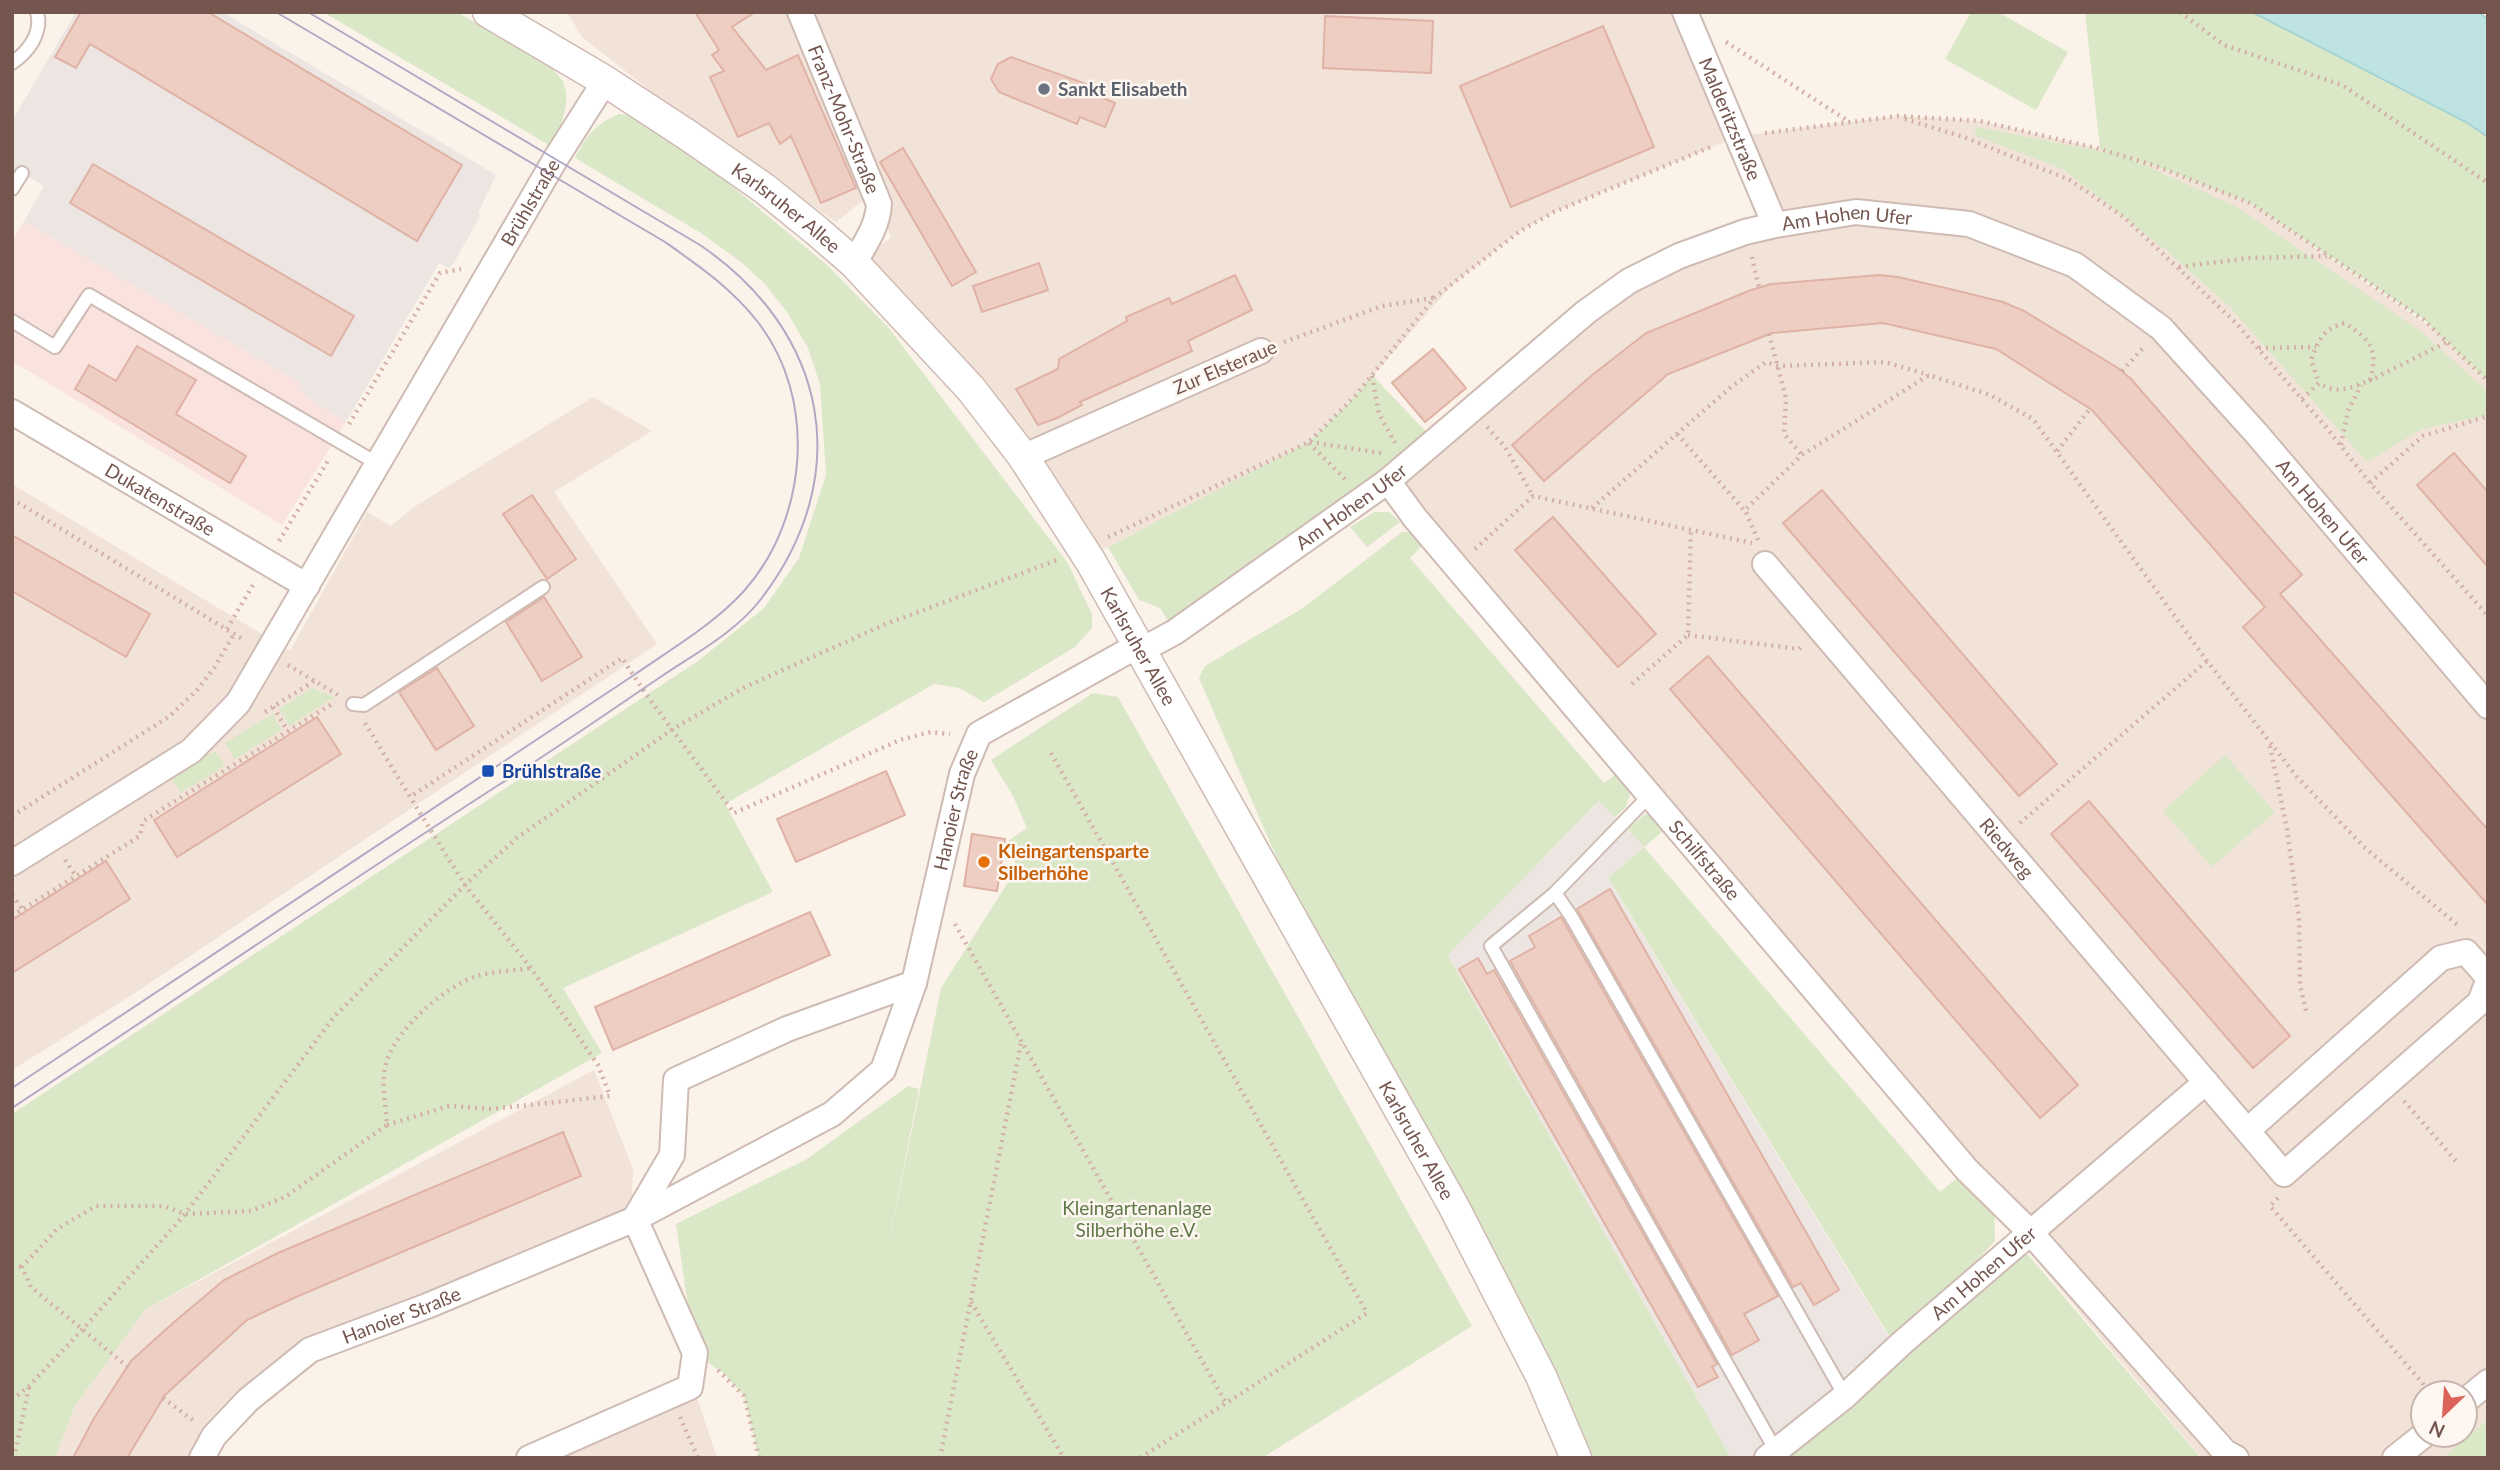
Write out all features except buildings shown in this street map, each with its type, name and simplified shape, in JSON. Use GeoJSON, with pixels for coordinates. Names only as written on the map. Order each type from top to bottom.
{"type":"FeatureCollection","features":[{"type":"Feature","properties":{"kind":"street","name":"Karlsruher Allee"},"geometry":{"type":"LineString","coordinates":[[488,12],[519,20],[605,81],[689,135],[765,189],[854,263],[971,389],[1023,457],[1074,534],[1454,1205],[1542,1376],[1576,1458]]}},
{"type":"Feature","properties":{"kind":"street","name":"Franz-Mohr-Straße"},"geometry":{"type":"LineString","coordinates":[[800,12],[879,204],[879,214],[854,263]]}},
{"type":"Feature","properties":{"kind":"street","name":"Malderitzstraße"},"geometry":{"type":"LineString","coordinates":[[1686,14],[1775,225]]}},
{"type":"Feature","properties":{"kind":"street","name":"Brühlstraße"},"geometry":{"type":"LineString","coordinates":[[12,863],[191,751],[238,704],[556,158],[605,81]]}},
{"type":"Feature","properties":{"kind":"street","name":"Am Hohen Ufer"},"geometry":{"type":"LineString","coordinates":[[1139,648],[1175,632],[1388,481],[1405,460],[1472,410],[1586,312],[1629,281],[1679,256],[1745,232],[1856,212],[1969,224],[2075,265],[2161,328],[2256,433],[2488,706]]}},
{"type":"Feature","properties":{"kind":"street","name":"Zur Elsteraue"},"geometry":{"type":"LineString","coordinates":[[1023,457],[1261,351]]}},
{"type":"Feature","properties":{"kind":"street","name":"Dukatenstraße"},"geometry":{"type":"LineString","coordinates":[[12,412],[307,586]]}},
{"type":"Feature","properties":{"kind":"street","name":"Schilfstraße"},"geometry":{"type":"LineString","coordinates":[[1388,481],[1415,518],[1967,1170],[2030,1231]]}},
{"type":"Feature","properties":{"kind":"street","name":"Riedweg"},"geometry":{"type":"LineString","coordinates":[[1765,564],[2284,1174],[2480,1002],[2488,979],[2466,952],[2441,958],[2248,1130]]}},
{"type":"Feature","properties":{"kind":"street","name":"Hanoier Straße"},"geometry":{"type":"LineString","coordinates":[[208,1447],[247,1400],[310,1350],[427,1306],[635,1219],[832,1114],[883,1070],[914,982],[962,774],[979,734],[1139,648]]}},
{"type":"Feature","properties":{"kind":"street"},"geometry":{"type":"LineString","coordinates":[[529,1458],[690,1387],[695,1353],[635,1219],[672,1155],[676,1080],[787,1029],[914,982]]}},
{"type":"Feature","properties":{"kind":"street"},"geometry":{"type":"LineString","coordinates":[[2030,1231],[2206,1082]]}},
{"type":"Feature","properties":{"kind":"street","name":"Am Hohen Ufer"},"geometry":{"type":"LineString","coordinates":[[1772,1454],[1845,1396],[2030,1231],[2225,1451],[2236,1458]]}},
{"type":"Feature","properties":{"kind":"street"},"geometry":{"type":"LineString","coordinates":[[2395,1458],[2409,1447]]}},
{"type":"Feature","properties":{"kind":"lane"},"geometry":{"type":"LineString","coordinates":[[12,63],[34,42],[37,12]]}},
{"type":"Feature","properties":{"kind":"lane"},"geometry":{"type":"LineString","coordinates":[[12,189],[22,173]]}},
{"type":"Feature","properties":{"kind":"lane"},"geometry":{"type":"LineString","coordinates":[[12,321],[55,347],[89,296],[378,464]]}},
{"type":"Feature","properties":{"kind":"lane"},"geometry":{"type":"LineString","coordinates":[[353,704],[364,705],[543,587]]}},
{"type":"Feature","properties":{"kind":"lane"},"geometry":{"type":"LineString","coordinates":[[1651,794],[1555,893],[1491,946],[1772,1454]]}},
{"type":"Feature","properties":{"kind":"lane"},"geometry":{"type":"LineString","coordinates":[[1555,893],[1585,940],[1845,1396]]}},
{"type":"Feature","properties":{"kind":"path"},"geometry":{"type":"LineString","coordinates":[[2180,12],[2224,45],[2342,85],[2488,183]]}},
{"type":"Feature","properties":{"kind":"path"},"geometry":{"type":"LineString","coordinates":[[1686,14],[1849,121]]}},
{"type":"Feature","properties":{"kind":"path"},"geometry":{"type":"LineString","coordinates":[[1898,116],[1964,137],[2070,180],[2125,218],[2235,322],[2370,483],[2488,617]]}},
{"type":"Feature","properties":{"kind":"path"},"geometry":{"type":"LineString","coordinates":[[1098,541],[1309,442],[1356,395],[1434,298],[1520,231],[1554,212],[1737,136],[1849,121],[1898,116],[1980,121],[2100,149],[2156,166],[2250,203],[2423,319],[2488,381]]}},
{"type":"Feature","properties":{"kind":"path"},"geometry":{"type":"LineString","coordinates":[[2178,267],[2250,258],[2329,256]]}},
{"type":"Feature","properties":{"kind":"path","name":"Zur Elsteraue"},"geometry":{"type":"LineString","coordinates":[[1261,351],[1382,306],[1434,298]]}},
{"type":"Feature","properties":{"kind":"path"},"geometry":{"type":"LineString","coordinates":[[2345,323],[2366,338],[2374,356],[2370,380],[2347,390],[2327,388],[2319,383],[2311,359],[2330,327],[2345,323]]}},
{"type":"Feature","properties":{"kind":"path"},"geometry":{"type":"LineString","coordinates":[[1769,334],[1786,398],[1784,434],[1802,455]]}},
{"type":"Feature","properties":{"kind":"path"},"geometry":{"type":"LineString","coordinates":[[2341,446],[2348,411],[2359,386],[2447,342]]}},
{"type":"Feature","properties":{"kind":"path"},"geometry":{"type":"LineString","coordinates":[[2258,348],[2316,347]]}},
{"type":"Feature","properties":{"kind":"path"},"geometry":{"type":"LineString","coordinates":[[1592,508],[1731,387],[1766,362],[1778,366],[1885,362],[1990,395],[2033,419],[2207,661],[2297,777],[2365,848],[2462,928]]}},
{"type":"Feature","properties":{"kind":"path"},"geometry":{"type":"LineString","coordinates":[[1372,375],[1379,414],[1405,460]]}},
{"type":"Feature","properties":{"kind":"path"},"geometry":{"type":"LineString","coordinates":[[1746,512],[1745,510],[1802,455],[1929,375]]}},
{"type":"Feature","properties":{"kind":"path"},"geometry":{"type":"LineString","coordinates":[[2302,399],[2319,383]]}},
{"type":"Feature","properties":{"kind":"path"},"geometry":{"type":"LineString","coordinates":[[2057,451],[2090,409]]}},
{"type":"Feature","properties":{"kind":"path"},"geometry":{"type":"LineString","coordinates":[[1472,410],[1504,447],[1533,496],[1760,545],[1746,512],[1677,434]]}},
{"type":"Feature","properties":{"kind":"path"},"geometry":{"type":"LineString","coordinates":[[2370,483],[2423,436],[2488,416]]}},
{"type":"Feature","properties":{"kind":"path"},"geometry":{"type":"LineString","coordinates":[[1309,442],[1405,460]]}},
{"type":"Feature","properties":{"kind":"path"},"geometry":{"type":"LineString","coordinates":[[1309,442],[1363,499]]}},
{"type":"Feature","properties":{"kind":"path"},"geometry":{"type":"LineString","coordinates":[[1472,552],[1533,496]]}},
{"type":"Feature","properties":{"kind":"path"},"geometry":{"type":"LineString","coordinates":[[12,499],[342,698],[143,821],[140,836],[12,916]]}},
{"type":"Feature","properties":{"kind":"path"},"geometry":{"type":"LineString","coordinates":[[1632,684],[1688,635],[1691,530]]}},
{"type":"Feature","properties":{"kind":"path"},"geometry":{"type":"LineString","coordinates":[[12,1400],[29,1386],[83,1329],[185,1214],[334,1017],[465,885],[517,838],[673,729],[746,687],[886,624],[1066,556]]}},
{"type":"Feature","properties":{"kind":"path"},"geometry":{"type":"LineString","coordinates":[[1688,635],[1799,649],[1820,629]]}},
{"type":"Feature","properties":{"kind":"path"},"geometry":{"type":"LineString","coordinates":[[12,816],[170,716],[197,690],[234,634]]}},
{"type":"Feature","properties":{"kind":"path"},"geometry":{"type":"LineString","coordinates":[[410,797],[622,658],[734,813],[900,740],[931,732],[962,736]]}},
{"type":"Feature","properties":{"kind":"path"},"geometry":{"type":"LineString","coordinates":[[2012,830],[2207,661]]}},
{"type":"Feature","properties":{"kind":"path"},"geometry":{"type":"LineString","coordinates":[[22,1267],[57,1229],[96,1206],[164,1206],[185,1214],[251,1211],[285,1197],[387,1125],[419,1113],[449,1106],[492,1109],[610,1096],[598,1066],[531,968],[465,885],[353,704]]}},
{"type":"Feature","properties":{"kind":"path"},"geometry":{"type":"LineString","coordinates":[[273,707],[288,731]]}},
{"type":"Feature","properties":{"kind":"path"},"geometry":{"type":"LineString","coordinates":[[2269,741],[2287,829],[2299,918],[2300,985],[2306,1011]]}},
{"type":"Feature","properties":{"kind":"path"},"geometry":{"type":"LineString","coordinates":[[1051,753],[1367,1313],[1140,1458]]}},
{"type":"Feature","properties":{"kind":"path"},"geometry":{"type":"LineString","coordinates":[[226,756],[232,765]]}},
{"type":"Feature","properties":{"kind":"path"},"geometry":{"type":"LineString","coordinates":[[68,864],[76,876]]}},
{"type":"Feature","properties":{"kind":"path"},"geometry":{"type":"LineString","coordinates":[[12,895],[23,910]]}},
{"type":"Feature","properties":{"kind":"path"},"geometry":{"type":"LineString","coordinates":[[953,921],[1226,1403]]}},
{"type":"Feature","properties":{"kind":"path"},"geometry":{"type":"LineString","coordinates":[[387,1125],[384,1086],[387,1060],[409,1023],[442,995],[476,976],[531,968]]}},
{"type":"Feature","properties":{"kind":"path"},"geometry":{"type":"LineString","coordinates":[[940,1458],[1021,1042]]}},
{"type":"Feature","properties":{"kind":"path"},"geometry":{"type":"LineString","coordinates":[[2399,1095],[2456,1161]]}},
{"type":"Feature","properties":{"kind":"path"},"geometry":{"type":"LineString","coordinates":[[2281,1195],[2270,1206],[2419,1379]]}},
{"type":"Feature","properties":{"kind":"path"},"geometry":{"type":"LineString","coordinates":[[12,1265],[22,1267]]}},
{"type":"Feature","properties":{"kind":"path"},"geometry":{"type":"LineString","coordinates":[[22,1267],[31,1287],[128,1367]]}},
{"type":"Feature","properties":{"kind":"path"},"geometry":{"type":"LineString","coordinates":[[971,1301],[1065,1458]]}},
{"type":"Feature","properties":{"kind":"path"},"geometry":{"type":"LineString","coordinates":[[695,1353],[723,1373],[744,1396],[760,1458]]}},
{"type":"Feature","properties":{"kind":"path"},"geometry":{"type":"LineString","coordinates":[[14,1458],[29,1386]]}},
{"type":"Feature","properties":{"kind":"path"},"geometry":{"type":"LineString","coordinates":[[163,1398],[208,1447]]}},
{"type":"Feature","properties":{"kind":"path"},"geometry":{"type":"LineString","coordinates":[[680,1416],[698,1458]]}},
{"type":"Feature","properties":{"kind":"shaded area"},"geometry":{"type":"Polygon","coordinates":[[[76,12],[222,12],[496,175],[478,213],[480,216],[455,261],[449,268],[439,263],[346,422],[304,395],[299,382],[24,221],[44,186],[12,167],[12,121],[76,12]]]}},
{"type":"Feature","properties":{"kind":"shaded area"},"geometry":{"type":"Polygon","coordinates":[[[567,12],[1683,12],[1737,136],[1898,116],[1980,121],[2100,149],[2156,166],[2250,203],[2438,332],[2488,381],[2488,1419],[2479,1427],[2479,1379],[2409,1379],[2409,1449],[2453,1449],[2443,1458],[2202,1458],[2023,1245],[1967,1170],[1388,481],[1586,312],[1775,225],[1737,137],[1554,212],[1520,231],[1453,284],[1356,395],[1309,442],[1292,455],[1087,557],[854,263],[891,238],[879,204],[872,193],[836,222],[685,118],[582,37],[567,12]]]}},
{"type":"Feature","properties":{"kind":"shaded area"},"geometry":{"type":"Polygon","coordinates":[[[24,221],[299,382],[304,395],[346,422],[282,525],[12,361],[12,242],[24,221]]]}},
{"type":"Feature","properties":{"kind":"shaded area"},"geometry":{"type":"Polygon","coordinates":[[[593,397],[652,431],[554,492],[657,644],[135,993],[12,1070],[12,484],[290,651],[367,512],[391,526],[414,507],[593,397]]]}},
{"type":"Feature","properties":{"kind":"shaded area"},"geometry":{"type":"Polygon","coordinates":[[[1600,801],[1644,846],[1608,879],[1896,1349],[1767,1458],[1731,1458],[1448,954],[1600,801]]]}},
{"type":"Feature","properties":{"kind":"shaded area"},"geometry":{"type":"Polygon","coordinates":[[[594,1070],[633,1169],[631,1219],[310,1350],[202,1458],[55,1458],[75,1406],[145,1310],[594,1070]]]}},
{"type":"Feature","properties":{"kind":"shaded area"},"geometry":{"type":"Polygon","coordinates":[[[694,1389],[717,1458],[540,1458],[694,1389]]]}},
{"type":"Feature","properties":{"kind":"green space"},"geometry":{"type":"Polygon","coordinates":[[[323,12],[457,12],[553,69],[563,82],[566,98],[566,107],[558,131],[549,145],[323,12]]]}},
{"type":"Feature","properties":{"kind":"green space"},"geometry":{"type":"Polygon","coordinates":[[[1971,12],[1998,12],[2068,52],[2036,110],[1945,59],[1971,12]]]}},
{"type":"Feature","properties":{"kind":"green space"},"geometry":{"type":"Polygon","coordinates":[[[2085,12],[2252,12],[2466,122],[2488,137],[2488,381],[2423,319],[2250,203],[2129,158],[2237,207],[2422,332],[2488,392],[2488,415],[2422,429],[2367,462],[2228,305],[2167,251],[2063,169],[1974,135],[1977,127],[2110,153],[2100,149],[2085,12]]]}},
{"type":"Feature","properties":{"kind":"green space"},"geometry":{"type":"Polygon","coordinates":[[[619,114],[633,116],[704,163],[828,266],[888,327],[1067,562],[1092,614],[1092,628],[1075,647],[984,702],[959,688],[934,684],[725,804],[773,892],[563,988],[602,1053],[145,1310],[75,1406],[55,1458],[12,1458],[12,1114],[698,661],[764,608],[799,558],[826,475],[820,384],[808,348],[787,312],[764,283],[741,262],[701,233],[575,158],[592,132],[603,122],[619,114]]]}},
{"type":"Feature","properties":{"kind":"green space"},"geometry":{"type":"Polygon","coordinates":[[[1372,375],[1433,439],[1175,632],[1160,608],[1139,600],[1108,547],[1309,442],[1372,375]]]}},
{"type":"Feature","properties":{"kind":"green space"},"geometry":{"type":"Polygon","coordinates":[[[1374,512],[1389,512],[1400,522],[1367,547],[1350,527],[1374,512]]]}},
{"type":"Feature","properties":{"kind":"green space"},"geometry":{"type":"Polygon","coordinates":[[[1402,532],[1411,532],[1424,544],[1410,558],[1604,783],[1620,771],[1632,787],[1626,807],[1615,817],[1599,801],[1448,955],[1731,1458],[1577,1458],[1342,1009],[1199,678],[1205,666],[1303,608],[1402,532]]]}},
{"type":"Feature","properties":{"kind":"green space"},"geometry":{"type":"Polygon","coordinates":[[[312,688],[334,697],[290,726],[279,709],[312,688]]]}},
{"type":"Feature","properties":{"kind":"green space","name":"Kleingartenanlage Silberhöhe e.V."},"geometry":{"type":"Polygon","coordinates":[[[1093,693],[1118,697],[1472,1326],[1262,1458],[759,1458],[744,1396],[723,1373],[695,1353],[676,1224],[807,1159],[908,1086],[919,1089],[883,1270],[941,988],[1017,868],[1008,841],[1027,828],[1013,796],[991,760],[1093,693]]]}},
{"type":"Feature","properties":{"kind":"green space"},"geometry":{"type":"Polygon","coordinates":[[[272,714],[282,730],[235,759],[225,743],[272,714]]]}},
{"type":"Feature","properties":{"kind":"green space"},"geometry":{"type":"Polygon","coordinates":[[[205,750],[208,755],[215,751],[225,766],[181,793],[171,777],[205,750]]]}},
{"type":"Feature","properties":{"kind":"green space"},"geometry":{"type":"Polygon","coordinates":[[[2225,755],[2275,812],[2212,867],[2163,811],[2225,755]]]}},
{"type":"Feature","properties":{"kind":"green space"},"geometry":{"type":"Polygon","coordinates":[[[1645,814],[1655,815],[1668,827],[1644,847],[1628,829],[1645,814]]]}},
{"type":"Feature","properties":{"kind":"green space"},"geometry":{"type":"Polygon","coordinates":[[[1644,847],[1940,1192],[1967,1170],[1994,1196],[1995,1241],[1896,1347],[1608,878],[1644,847]]]}},
{"type":"Feature","properties":{"kind":"green space"},"geometry":{"type":"Polygon","coordinates":[[[2018,1243],[2201,1458],[1768,1458],[2018,1243]]]}},
{"type":"Feature","properties":{"kind":"green space"},"geometry":{"type":"Polygon","coordinates":[[[2488,1419],[2488,1458],[2443,1458],[2453,1449],[2479,1449],[2479,1427],[2488,1419]]]}},
{"type":"Feature","properties":{"kind":"water"},"geometry":{"type":"Polygon","coordinates":[[[2252,12],[2478,12],[2488,19],[2488,137],[2466,122],[2252,12]]]}},
{"type":"Feature","properties":{"kind":"tram line"},"geometry":{"type":"LineString","coordinates":[[12,1088],[705,626],[744,591],[765,562],[782,529],[792,494],[797,458],[797,421],[790,386],[777,352],[757,321],[736,298],[665,242],[276,12]]}},
{"type":"Feature","properties":{"kind":"tram line"},"geometry":{"type":"LineString","coordinates":[[12,1108],[728,632],[761,599],[791,552],[810,504],[817,455],[814,408],[801,363],[777,320],[743,280],[700,245],[308,12]]}},
{"type":"Feature","properties":{"kind":"place","name":"Sankt Elisabeth"},"geometry":{"type":"Point","coordinates":[1044,89]}},
{"type":"Feature","properties":{"kind":"place","name":"Brühlstraße"},"geometry":{"type":"Point","coordinates":[488,771]}},
{"type":"Feature","properties":{"kind":"place","name":"Kleingartensparte Silberhöhe"},"geometry":{"type":"Point","coordinates":[984,862]}}]}
